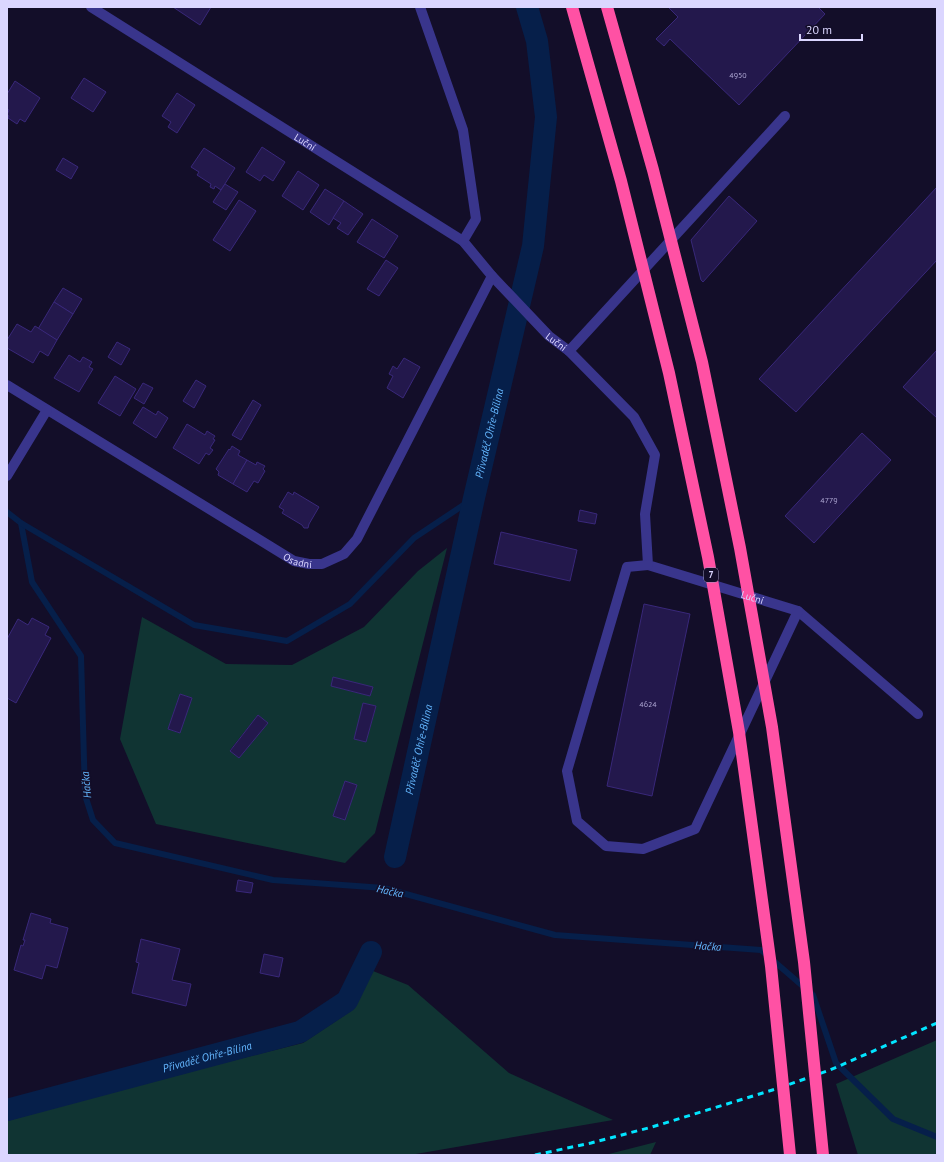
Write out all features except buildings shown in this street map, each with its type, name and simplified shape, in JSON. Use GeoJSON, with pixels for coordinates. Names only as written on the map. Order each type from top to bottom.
{"type":"FeatureCollection","features":[{"type":"Feature","properties":{"kind":"highway","name":"7"},"geometry":{"type":"LineString","coordinates":[[572,7],[621,181],[669,373],[708,557],[739,732],[771,966],[790,1155]]}},
{"type":"Feature","properties":{"kind":"highway"},"geometry":{"type":"LineString","coordinates":[[607,7],[653,170],[702,362],[740,548],[772,727],[804,962],[823,1155]]}},
{"type":"Feature","properties":{"kind":"street","name":"Luční"},"geometry":{"type":"LineString","coordinates":[[91,7],[463,241],[492,276],[549,336],[570,351],[634,417],[655,455],[645,514],[648,566],[798,611],[918,714]]}},
{"type":"Feature","properties":{"kind":"street"},"geometry":{"type":"LineString","coordinates":[[420,7],[463,130],[476,219],[463,241]]}},
{"type":"Feature","properties":{"kind":"street"},"geometry":{"type":"LineString","coordinates":[[570,351],[785,116]]}},
{"type":"Feature","properties":{"kind":"street","name":"Osadní"},"geometry":{"type":"LineString","coordinates":[[7,385],[294,561],[309,564],[322,564],[344,554],[357,539],[492,276]]}},
{"type":"Feature","properties":{"kind":"street"},"geometry":{"type":"LineString","coordinates":[[7,476],[46,410]]}},
{"type":"Feature","properties":{"kind":"street"},"geometry":{"type":"LineString","coordinates":[[648,566],[627,567],[567,771],[577,821],[606,846],[643,849],[695,829],[798,611]]}},
{"type":"Feature","properties":{"kind":"green space"},"geometry":{"type":"Polygon","coordinates":[[[447,548],[375,833],[345,863],[156,824],[120,739],[142,617],[226,664],[292,665],[364,627],[418,571],[447,548]],[[333,677],[331,686],[370,696],[373,687],[333,677]],[[180,694],[168,729],[179,733],[192,698],[180,694]],[[363,703],[354,739],[366,742],[376,706],[363,703]],[[258,715],[230,750],[239,758],[268,723],[258,715]],[[345,781],[333,816],[344,820],[357,785],[345,781]]]}},
{"type":"Feature","properties":{"kind":"green space"},"geometry":{"type":"Polygon","coordinates":[[[373,971],[408,985],[509,1073],[613,1120],[410,1155],[7,1155],[7,1121],[105,1093],[303,1043],[351,1011],[373,971]]]}},
{"type":"Feature","properties":{"kind":"green space"},"geometry":{"type":"Polygon","coordinates":[[[937,1040],[937,1155],[858,1155],[836,1084],[937,1040]]]}},
{"type":"Feature","properties":{"kind":"green space"},"geometry":{"type":"Polygon","coordinates":[[[656,1142],[650,1155],[605,1155],[656,1142]]]}},
{"type":"Feature","properties":{"kind":"waterway","name":"Přivaděč Ohře-Bílina"},"geometry":{"type":"LineString","coordinates":[[395,857],[474,498],[533,246],[546,117],[537,41],[527,7]]}},
{"type":"Feature","properties":{"kind":"waterway"},"geometry":{"type":"LineString","coordinates":[[21,523],[194,625],[287,641],[350,604],[414,538],[474,498]]}},
{"type":"Feature","properties":{"kind":"waterway","name":"Hačka"},"geometry":{"type":"LineString","coordinates":[[7,512],[21,523],[32,582],[81,656],[85,795],[93,820],[115,843],[273,880],[384,888],[555,935],[761,950],[813,995],[836,1063],[893,1119],[937,1137]]}},
{"type":"Feature","properties":{"kind":"waterway","name":"Přivaděč Ohře-Bílina"},"geometry":{"type":"LineString","coordinates":[[7,1110],[300,1032],[347,1001],[371,952]]}},
{"type":"Feature","properties":{"kind":"railway"},"geometry":{"type":"LineString","coordinates":[[535,1155],[591,1143],[652,1127],[779,1088],[830,1070],[937,1023]]}}]}
